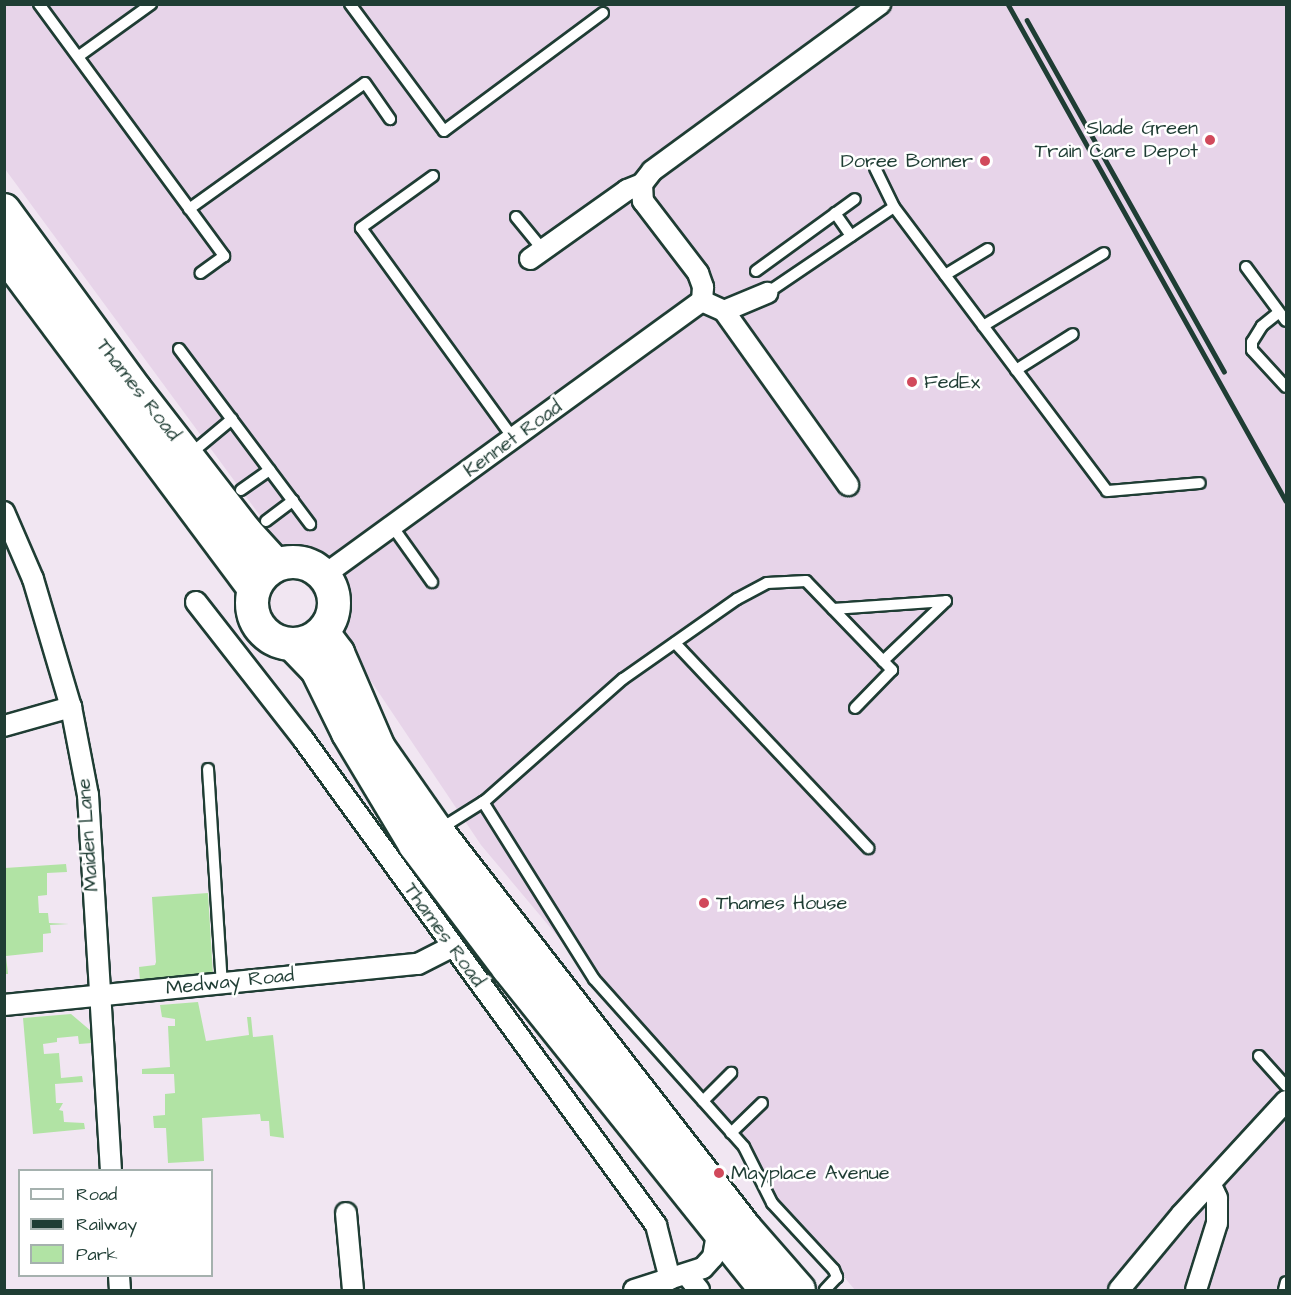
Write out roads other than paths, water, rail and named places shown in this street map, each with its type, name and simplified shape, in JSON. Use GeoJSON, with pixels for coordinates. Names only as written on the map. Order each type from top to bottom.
{"type":"FeatureCollection","features":[{"type":"Feature","properties":{"kind":"main road","name":"Thames Road"},"geometry":{"type":"LineString","coordinates":[[4,210],[245,531],[276,565]]}},
{"type":"Feature","properties":{"kind":"main road","name":"Thames Road"},"geometry":{"type":"LineString","coordinates":[[4,253],[254,588],[251,605],[258,627],[279,642],[293,645],[316,670],[348,734],[415,844],[717,1234],[766,1290]]}},
{"type":"Feature","properties":{"kind":"main road"},"geometry":{"type":"LineString","coordinates":[[254,588],[261,576],[276,565],[306,563],[323,576],[335,598],[333,616],[322,633],[293,645]]}},
{"type":"Feature","properties":{"kind":"main road"},"geometry":{"type":"LineString","coordinates":[[322,633],[338,653],[379,747],[437,831],[745,1228],[800,1290]]}},
{"type":"Feature","properties":{"kind":"street"},"geometry":{"type":"LineString","coordinates":[[537,255],[627,190],[642,184],[652,171],[880,4]]}},
{"type":"Feature","properties":{"kind":"street"},"geometry":{"type":"LineString","coordinates":[[642,184],[643,201],[698,273],[703,288],[702,301],[724,311],[848,485]]}},
{"type":"Feature","properties":{"kind":"street"},"geometry":{"type":"LineString","coordinates":[[724,311],[767,293]]}},
{"type":"Feature","properties":{"kind":"street","name":"Kennet Road"},"geometry":{"type":"LineString","coordinates":[[323,576],[702,301]]}},
{"type":"Feature","properties":{"kind":"street","name":"Maiden Lane"},"geometry":{"type":"LineString","coordinates":[[4,512],[33,579],[71,707],[88,795],[98,995],[111,1169]]}},
{"type":"Feature","properties":{"kind":"street","name":"Thames Road"},"geometry":{"type":"LineString","coordinates":[[196,602],[303,739],[656,1225],[678,1276],[699,1290]]}},
{"type":"Feature","properties":{"kind":"street"},"geometry":{"type":"LineString","coordinates":[[4,726],[71,707]]}},
{"type":"Feature","properties":{"kind":"street","name":"Medway Road"},"geometry":{"type":"LineString","coordinates":[[4,1005],[418,964],[452,947]]}},
{"type":"Feature","properties":{"kind":"street"},"geometry":{"type":"LineString","coordinates":[[1119,1290],[1181,1215],[1287,1101]]}},
{"type":"Feature","properties":{"kind":"street"},"geometry":{"type":"LineString","coordinates":[[1196,1290],[1217,1223],[1217,1198],[1211,1185]]}},
{"type":"Feature","properties":{"kind":"street"},"geometry":{"type":"LineString","coordinates":[[346,1213],[353,1290]]}},
{"type":"Feature","properties":{"kind":"street"},"geometry":{"type":"LineString","coordinates":[[634,1290],[703,1268],[713,1257],[717,1234]]}},
{"type":"Feature","properties":{"kind":"lane"},"geometry":{"type":"LineString","coordinates":[[39,4],[224,256],[201,273]]}},
{"type":"Feature","properties":{"kind":"lane"},"geometry":{"type":"LineString","coordinates":[[79,56],[151,4]]}},
{"type":"Feature","properties":{"kind":"lane"},"geometry":{"type":"LineString","coordinates":[[350,4],[444,131],[603,13]]}},
{"type":"Feature","properties":{"kind":"lane"},"geometry":{"type":"LineString","coordinates":[[189,209],[365,83],[390,119]]}},
{"type":"Feature","properties":{"kind":"lane"},"geometry":{"type":"LineString","coordinates":[[875,168],[894,207],[1107,491],[1200,483]]}},
{"type":"Feature","properties":{"kind":"lane"},"geometry":{"type":"LineString","coordinates":[[433,176],[361,228],[514,439]]}},
{"type":"Feature","properties":{"kind":"lane"},"geometry":{"type":"LineString","coordinates":[[756,271],[855,198]]}},
{"type":"Feature","properties":{"kind":"lane"},"geometry":{"type":"LineString","coordinates":[[767,293],[894,207]]}},
{"type":"Feature","properties":{"kind":"lane"},"geometry":{"type":"LineString","coordinates":[[835,213],[851,236]]}},
{"type":"Feature","properties":{"kind":"lane"},"geometry":{"type":"LineString","coordinates":[[516,217],[537,255]]}},
{"type":"Feature","properties":{"kind":"lane"},"geometry":{"type":"LineString","coordinates":[[945,275],[988,249]]}},
{"type":"Feature","properties":{"kind":"lane"},"geometry":{"type":"LineString","coordinates":[[983,326],[1104,253]]}},
{"type":"Feature","properties":{"kind":"lane"},"geometry":{"type":"LineString","coordinates":[[1246,267],[1282,317],[1262,326],[1252,342],[1252,350],[1287,387]]}},
{"type":"Feature","properties":{"kind":"lane"},"geometry":{"type":"LineString","coordinates":[[1016,370],[1073,334]]}},
{"type":"Feature","properties":{"kind":"lane"},"geometry":{"type":"LineString","coordinates":[[179,349],[310,524]]}},
{"type":"Feature","properties":{"kind":"lane"},"geometry":{"type":"LineString","coordinates":[[188,455],[232,419]]}},
{"type":"Feature","properties":{"kind":"lane"},"geometry":{"type":"LineString","coordinates":[[241,490],[270,470]]}},
{"type":"Feature","properties":{"kind":"lane"},"geometry":{"type":"LineString","coordinates":[[266,521],[293,501]]}},
{"type":"Feature","properties":{"kind":"lane"},"geometry":{"type":"LineString","coordinates":[[392,526],[432,582]]}},
{"type":"Feature","properties":{"kind":"lane"},"geometry":{"type":"LineString","coordinates":[[437,831],[483,802],[622,680],[767,583],[806,581],[892,670],[855,708]]}},
{"type":"Feature","properties":{"kind":"lane"},"geometry":{"type":"LineString","coordinates":[[833,609],[946,601],[883,661]]}},
{"type":"Feature","properties":{"kind":"lane"},"geometry":{"type":"LineString","coordinates":[[675,643],[868,848]]}},
{"type":"Feature","properties":{"kind":"lane"},"geometry":{"type":"LineString","coordinates":[[208,769],[222,983]]}},
{"type":"Feature","properties":{"kind":"lane"},"geometry":{"type":"LineString","coordinates":[[483,802],[594,980],[744,1147],[772,1203],[834,1270],[837,1277],[825,1290]]}},
{"type":"Feature","properties":{"kind":"lane"},"geometry":{"type":"LineString","coordinates":[[1259,1056],[1287,1086]]}},
{"type":"Feature","properties":{"kind":"lane"},"geometry":{"type":"LineString","coordinates":[[703,1101],[732,1073]]}},
{"type":"Feature","properties":{"kind":"lane"},"geometry":{"type":"LineString","coordinates":[[731,1133],[762,1103]]}},
{"type":"Feature","properties":{"kind":"lane"},"geometry":{"type":"LineString","coordinates":[[1284,1290],[1287,1282]]}},
{"type":"Feature","properties":{"kind":"railway"},"geometry":{"type":"LineString","coordinates":[[1008,4],[1286,501]]}},
{"type":"Feature","properties":{"kind":"railway"},"geometry":{"type":"LineString","coordinates":[[1027,20],[1224,371]]}},
{"type":"Feature","properties":{"kind":"place","name":"Slade Green Train Care Depot"},"geometry":{"type":"Point","coordinates":[1210,140]}},
{"type":"Feature","properties":{"kind":"place","name":"Doree Bonner"},"geometry":{"type":"Point","coordinates":[985,161]}},
{"type":"Feature","properties":{"kind":"place","name":"FedEx"},"geometry":{"type":"Point","coordinates":[912,382]}},
{"type":"Feature","properties":{"kind":"place","name":"Thames House"},"geometry":{"type":"Point","coordinates":[704,903]}},
{"type":"Feature","properties":{"kind":"place","name":"Mayplace Avenue"},"geometry":{"type":"Point","coordinates":[719,1173]}}]}
